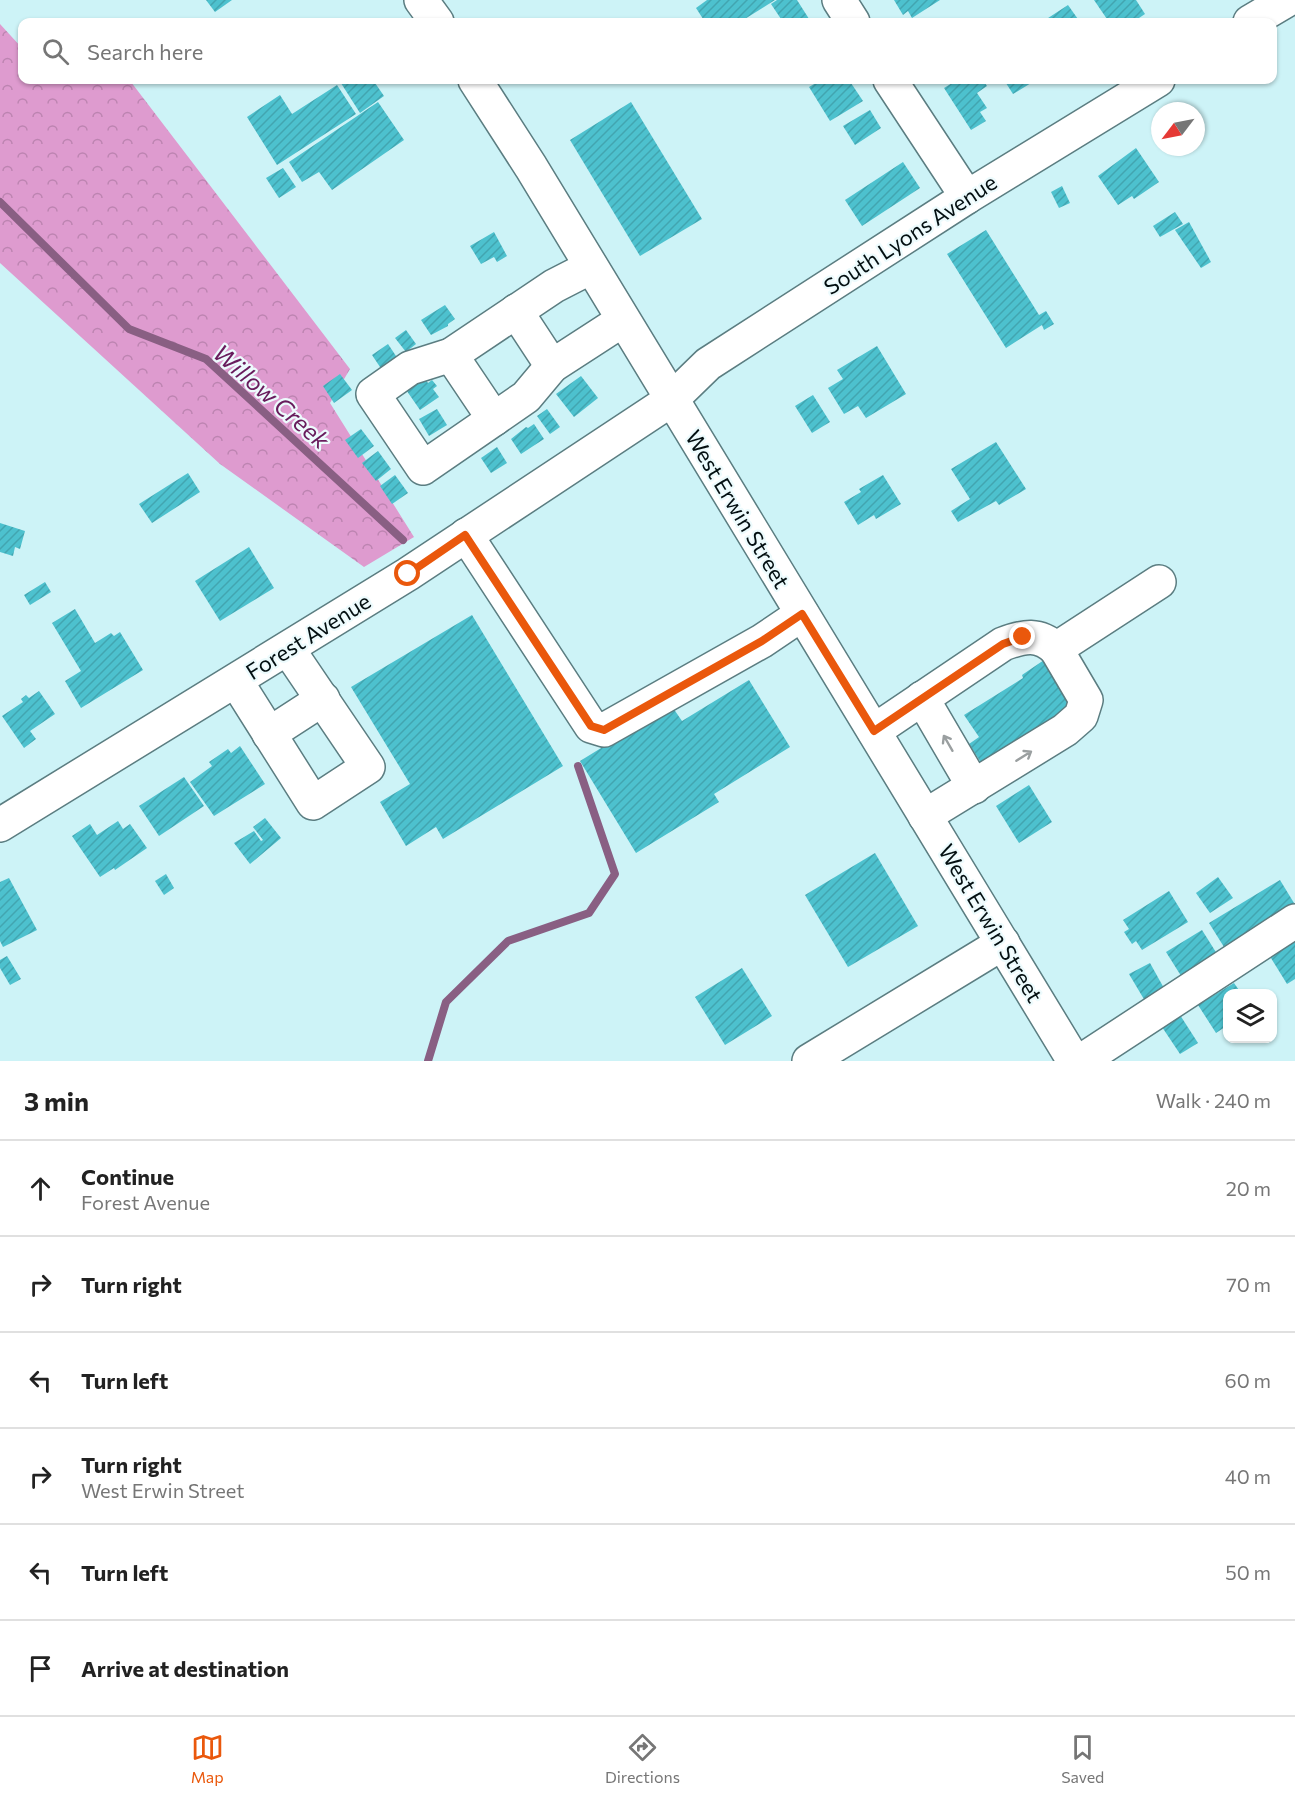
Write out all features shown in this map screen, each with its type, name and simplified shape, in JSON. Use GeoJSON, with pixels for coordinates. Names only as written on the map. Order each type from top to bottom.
{"type":"FeatureCollection","features":[{"type":"Feature","properties":{"kind":"street"},"geometry":{"type":"LineString","coordinates":[[422,0],[434,18]]}},
{"type":"Feature","properties":{"kind":"street"},"geometry":{"type":"LineString","coordinates":[[839,0],[850,18]]}},
{"type":"Feature","properties":{"kind":"street"},"geometry":{"type":"LineString","coordinates":[[1257,18],[1287,0]]}},
{"type":"Feature","properties":{"kind":"street","name":"West Erwin Street"},"geometry":{"type":"LineString","coordinates":[[477,84],[1074,1061]]}},
{"type":"Feature","properties":{"kind":"street"},"geometry":{"type":"LineString","coordinates":[[893,84],[967,197]]}},
{"type":"Feature","properties":{"kind":"street","name":"South Lyons Avenue"},"geometry":{"type":"LineString","coordinates":[[671,400],[708,364],[967,197],[1151,84]]}},
{"type":"Feature","properties":{"kind":"street"},"geometry":{"type":"LineString","coordinates":[[591,267],[554,286],[451,355],[410,368],[373,394],[423,468],[526,397],[552,366],[623,320]]}},
{"type":"Feature","properties":{"kind":"street"},"geometry":{"type":"LineString","coordinates":[[516,311],[552,366]]}},
{"type":"Feature","properties":{"kind":"street"},"geometry":{"type":"LineString","coordinates":[[451,355],[494,419]]}},
{"type":"Feature","properties":{"kind":"street","name":"Forest Avenue"},"geometry":{"type":"LineString","coordinates":[[0,825],[288,649],[671,400]]}},
{"type":"Feature","properties":{"kind":"street"},"geometry":{"type":"LineString","coordinates":[[465,535],[591,726],[604,730],[762,641],[802,614]]}},
{"type":"Feature","properties":{"kind":"street"},"geometry":{"type":"LineString","coordinates":[[1056,649],[1159,582]]}},
{"type":"Feature","properties":{"kind":"street"},"geometry":{"type":"LineString","coordinates":[[874,731],[1003,644],[1023,637],[1047,640],[1056,649],[1086,700],[1081,716],[1065,730],[925,816]]}},
{"type":"Feature","properties":{"kind":"street"},"geometry":{"type":"LineString","coordinates":[[236,681],[313,803],[368,767],[288,649]]}},
{"type":"Feature","properties":{"kind":"street"},"geometry":{"type":"LineString","coordinates":[[922,698],[974,787]]}},
{"type":"Feature","properties":{"kind":"street"},"geometry":{"type":"LineString","coordinates":[[269,734],[323,699]]}},
{"type":"Feature","properties":{"kind":"street"},"geometry":{"type":"LineString","coordinates":[[1081,1061],[1295,921]]}},
{"type":"Feature","properties":{"kind":"street"},"geometry":{"type":"LineString","coordinates":[[809,1061],[1003,943]]}},
{"type":"Feature","properties":{"kind":"green space"},"geometry":{"type":"Polygon","coordinates":[[[0,24],[18,44],[18,84],[133,84],[350,369],[330,403],[414,537],[364,567],[220,464],[0,263],[0,24]]]}},
{"type":"Feature","properties":{"kind":"building"},"geometry":{"type":"Polygon","coordinates":[[[206,0],[232,0],[215,12],[206,0]]]}},
{"type":"Feature","properties":{"kind":"building"},"geometry":{"type":"Polygon","coordinates":[[[707,0],[775,0],[746,18],[702,18],[696,8],[707,0]]]}},
{"type":"Feature","properties":{"kind":"building"},"geometry":{"type":"Polygon","coordinates":[[[777,0],[797,0],[808,18],[780,18],[771,4],[777,0]]]}},
{"type":"Feature","properties":{"kind":"building"},"geometry":{"type":"Polygon","coordinates":[[[894,0],[940,0],[912,18],[908,11],[903,15],[894,0]]]}},
{"type":"Feature","properties":{"kind":"building"},"geometry":{"type":"Polygon","coordinates":[[[1094,0],[1136,0],[1145,14],[1139,18],[1106,18],[1094,0]]]}},
{"type":"Feature","properties":{"kind":"building"},"geometry":{"type":"Polygon","coordinates":[[[1068,5],[1077,18],[1048,18],[1068,5]]]}},
{"type":"Feature","properties":{"kind":"building"},"geometry":{"type":"Polygon","coordinates":[[[342,84],[376,84],[384,96],[360,113],[342,84]]]}},
{"type":"Feature","properties":{"kind":"building"},"geometry":{"type":"Polygon","coordinates":[[[814,84],[852,84],[863,101],[830,121],[809,87],[814,84]]]}},
{"type":"Feature","properties":{"kind":"building"},"geometry":{"type":"Polygon","coordinates":[[[950,84],[986,84],[987,86],[977,93],[987,108],[980,112],[986,121],[971,130],[944,88],[950,84]]]}},
{"type":"Feature","properties":{"kind":"building"},"geometry":{"type":"Polygon","coordinates":[[[1007,84],[1029,84],[1013,94],[1007,84]]]}},
{"type":"Feature","properties":{"kind":"building"},"geometry":{"type":"Polygon","coordinates":[[[337,85],[356,114],[277,165],[247,117],[280,95],[292,114],[337,85]]]}},
{"type":"Feature","properties":{"kind":"building"},"geometry":{"type":"Polygon","coordinates":[[[378,102],[404,140],[332,190],[319,172],[302,182],[289,162],[378,102]]]}},
{"type":"Feature","properties":{"kind":"building"},"geometry":{"type":"Polygon","coordinates":[[[631,102],[702,219],[640,256],[570,140],[631,102]]]}},
{"type":"Feature","properties":{"kind":"building"},"geometry":{"type":"Polygon","coordinates":[[[870,110],[881,128],[855,145],[843,126],[870,110]]]}},
{"type":"Feature","properties":{"kind":"building"},"geometry":{"type":"Polygon","coordinates":[[[1136,148],[1159,182],[1134,199],[1132,196],[1118,205],[1098,176],[1136,148]]]}},
{"type":"Feature","properties":{"kind":"building"},"geometry":{"type":"Polygon","coordinates":[[[903,162],[920,188],[862,226],[845,200],[903,162]]]}},
{"type":"Feature","properties":{"kind":"building"},"geometry":{"type":"Polygon","coordinates":[[[283,168],[296,187],[279,198],[266,178],[283,168]]]}},
{"type":"Feature","properties":{"kind":"building"},"geometry":{"type":"Polygon","coordinates":[[[1062,186],[1070,203],[1059,208],[1051,192],[1062,186]]]}},
{"type":"Feature","properties":{"kind":"building"},"geometry":{"type":"Polygon","coordinates":[[[1175,212],[1183,224],[1160,237],[1153,226],[1175,212]]]}},
{"type":"Feature","properties":{"kind":"building"},"geometry":{"type":"Polygon","coordinates":[[[1189,222],[1211,262],[1201,268],[1175,230],[1189,222]]]}},
{"type":"Feature","properties":{"kind":"building"},"geometry":{"type":"Polygon","coordinates":[[[986,230],[1039,315],[1046,311],[1054,324],[1044,330],[1042,325],[1006,348],[947,254],[986,230]]]}},
{"type":"Feature","properties":{"kind":"building"},"geometry":{"type":"Polygon","coordinates":[[[494,232],[507,256],[497,262],[494,257],[481,264],[470,246],[494,232]]]}},
{"type":"Feature","properties":{"kind":"building"},"geometry":{"type":"Polygon","coordinates":[[[445,305],[455,319],[448,326],[431,335],[421,320],[445,305]]]}},
{"type":"Feature","properties":{"kind":"building"},"geometry":{"type":"Polygon","coordinates":[[[406,330],[416,344],[406,352],[395,338],[406,330]]]}},
{"type":"Feature","properties":{"kind":"building"},"geometry":{"type":"Polygon","coordinates":[[[388,344],[398,359],[382,370],[372,355],[388,344]]]}},
{"type":"Feature","properties":{"kind":"building"},"geometry":{"type":"Polygon","coordinates":[[[877,346],[906,394],[866,418],[858,406],[844,414],[828,388],[843,379],[837,370],[877,346]]]}},
{"type":"Feature","properties":{"kind":"building"},"geometry":{"type":"Polygon","coordinates":[[[420,372],[428,383],[432,380],[437,386],[433,389],[439,397],[420,410],[402,384],[420,372]]]}},
{"type":"Feature","properties":{"kind":"building"},"geometry":{"type":"Polygon","coordinates":[[[340,374],[352,390],[334,403],[323,386],[340,374]]]}},
{"type":"Feature","properties":{"kind":"building"},"geometry":{"type":"Polygon","coordinates":[[[581,376],[598,398],[574,417],[556,394],[581,376]]]}},
{"type":"Feature","properties":{"kind":"building"},"geometry":{"type":"Polygon","coordinates":[[[813,395],[830,422],[812,433],[795,406],[813,395]]]}},
{"type":"Feature","properties":{"kind":"building"},"geometry":{"type":"Polygon","coordinates":[[[437,409],[447,425],[429,436],[419,419],[437,409]]]}},
{"type":"Feature","properties":{"kind":"building"},"geometry":{"type":"Polygon","coordinates":[[[547,409],[560,427],[550,434],[537,416],[547,409]]]}},
{"type":"Feature","properties":{"kind":"building"},"geometry":{"type":"Polygon","coordinates":[[[534,424],[544,439],[521,454],[511,439],[526,427],[534,424]]]}},
{"type":"Feature","properties":{"kind":"building"},"geometry":{"type":"Polygon","coordinates":[[[361,429],[374,446],[358,458],[345,440],[361,429]]]}},
{"type":"Feature","properties":{"kind":"building"},"geometry":{"type":"Polygon","coordinates":[[[996,442],[1026,489],[999,505],[996,501],[958,522],[951,511],[970,499],[951,469],[996,442]]]}},
{"type":"Feature","properties":{"kind":"building"},"geometry":{"type":"Polygon","coordinates":[[[497,447],[507,463],[491,473],[481,458],[497,447]]]}},
{"type":"Feature","properties":{"kind":"building"},"geometry":{"type":"Polygon","coordinates":[[[378,451],[391,469],[376,481],[362,463],[378,451]]]}},
{"type":"Feature","properties":{"kind":"building"},"geometry":{"type":"Polygon","coordinates":[[[188,473],[200,492],[152,523],[139,504],[188,473]]]}},
{"type":"Feature","properties":{"kind":"building"},"geometry":{"type":"Polygon","coordinates":[[[395,475],[408,493],[392,504],[380,486],[395,475]]]}},
{"type":"Feature","properties":{"kind":"building"},"geometry":{"type":"Polygon","coordinates":[[[883,475],[901,504],[876,519],[874,515],[858,525],[844,502],[861,492],[859,489],[883,475]]]}},
{"type":"Feature","properties":{"kind":"building"},"geometry":{"type":"Polygon","coordinates":[[[0,523],[25,531],[20,549],[15,547],[13,556],[0,552],[0,523]]]}},
{"type":"Feature","properties":{"kind":"building"},"geometry":{"type":"Polygon","coordinates":[[[249,547],[274,588],[220,621],[195,581],[249,547]]]}},
{"type":"Feature","properties":{"kind":"building"},"geometry":{"type":"Polygon","coordinates":[[[45,582],[51,592],[30,605],[24,595],[45,582]]]}},
{"type":"Feature","properties":{"kind":"building"},"geometry":{"type":"Polygon","coordinates":[[[75,609],[95,643],[111,633],[114,636],[120,632],[143,670],[81,708],[65,681],[81,671],[52,623],[75,609]]]}},
{"type":"Feature","properties":{"kind":"building"},"geometry":{"type":"Polygon","coordinates":[[[472,615],[563,766],[443,839],[436,827],[406,846],[380,802],[410,784],[351,687],[472,615]]]}},
{"type":"Feature","properties":{"kind":"building"},"geometry":{"type":"Polygon","coordinates":[[[1044,660],[1065,692],[1062,693],[1074,712],[985,769],[969,744],[979,737],[964,715],[1023,678],[1022,675],[1044,660]]]}},
{"type":"Feature","properties":{"kind":"building"},"geometry":{"type":"Polygon","coordinates":[[[749,680],[790,747],[714,794],[719,802],[636,853],[580,761],[671,705],[682,721],[749,680]]]}},
{"type":"Feature","properties":{"kind":"building"},"geometry":{"type":"Polygon","coordinates":[[[39,691],[55,714],[30,731],[36,739],[24,748],[2,716],[23,702],[21,699],[26,695],[29,698],[39,691]]]}},
{"type":"Feature","properties":{"kind":"building"},"geometry":{"type":"Polygon","coordinates":[[[240,746],[265,784],[214,816],[190,782],[212,766],[209,762],[228,749],[231,753],[240,746]]]}},
{"type":"Feature","properties":{"kind":"building"},"geometry":{"type":"Polygon","coordinates":[[[184,777],[204,806],[159,836],[139,806],[184,777]]]}},
{"type":"Feature","properties":{"kind":"building"},"geometry":{"type":"Polygon","coordinates":[[[1029,785],[1052,822],[1019,843],[996,806],[1029,785]]]}},
{"type":"Feature","properties":{"kind":"building"},"geometry":{"type":"Polygon","coordinates":[[[265,818],[281,838],[250,864],[234,843],[254,831],[261,841],[263,840],[253,827],[265,818]]]}},
{"type":"Feature","properties":{"kind":"building"},"geometry":{"type":"Polygon","coordinates":[[[118,821],[123,829],[130,824],[147,848],[115,870],[114,868],[100,877],[72,836],[90,824],[97,835],[118,821]]]}},
{"type":"Feature","properties":{"kind":"building"},"geometry":{"type":"Polygon","coordinates":[[[875,853],[918,926],[848,967],[805,895],[875,853]]]}},
{"type":"Feature","properties":{"kind":"building"},"geometry":{"type":"Polygon","coordinates":[[[166,874],[174,888],[164,895],[155,881],[166,874]]]}},
{"type":"Feature","properties":{"kind":"building"},"geometry":{"type":"Polygon","coordinates":[[[1218,877],[1233,898],[1210,913],[1196,893],[1218,877]]]}},
{"type":"Feature","properties":{"kind":"building"},"geometry":{"type":"Polygon","coordinates":[[[9,878],[37,930],[3,947],[0,941],[0,882],[9,878]]]}},
{"type":"Feature","properties":{"kind":"building"},"geometry":{"type":"Polygon","coordinates":[[[1280,880],[1294,903],[1224,947],[1209,923],[1280,880]]]}},
{"type":"Feature","properties":{"kind":"building"},"geometry":{"type":"Polygon","coordinates":[[[1169,891],[1188,922],[1142,950],[1136,941],[1132,944],[1124,932],[1129,929],[1123,920],[1169,891]]]}},
{"type":"Feature","properties":{"kind":"building"},"geometry":{"type":"Polygon","coordinates":[[[1202,930],[1219,957],[1183,979],[1166,952],[1202,930]]]}},
{"type":"Feature","properties":{"kind":"building"},"geometry":{"type":"Polygon","coordinates":[[[1295,932],[1295,979],[1287,984],[1266,950],[1295,932]]]}},
{"type":"Feature","properties":{"kind":"building"},"geometry":{"type":"Polygon","coordinates":[[[7,956],[21,979],[10,985],[0,968],[0,960],[7,956]]]}},
{"type":"Feature","properties":{"kind":"building"},"geometry":{"type":"Polygon","coordinates":[[[1150,963],[1165,990],[1145,1001],[1129,974],[1150,963]]]}},
{"type":"Feature","properties":{"kind":"building"},"geometry":{"type":"Polygon","coordinates":[[[742,968],[772,1016],[725,1045],[695,997],[742,968]]]}},
{"type":"Feature","properties":{"kind":"building"},"geometry":{"type":"Polygon","coordinates":[[[1234,983],[1238,989],[1224,989],[1234,983]]]}},
{"type":"Feature","properties":{"kind":"building"},"geometry":{"type":"Polygon","coordinates":[[[1223,990],[1223,1028],[1216,1033],[1198,1005],[1223,990]]]}},
{"type":"Feature","properties":{"kind":"building"},"geometry":{"type":"Polygon","coordinates":[[[1180,1015],[1198,1043],[1180,1054],[1162,1027],[1180,1015]]]}},
{"type":"Feature","properties":{"kind":"waterway","name":"Willow Creek"},"geometry":{"type":"LineString","coordinates":[[0,202],[129,329],[206,359],[403,540]]}},
{"type":"Feature","properties":{"kind":"waterway","name":"Willow Creek"},"geometry":{"type":"LineString","coordinates":[[428,1061],[446,1002],[508,941],[589,913],[615,874],[578,766]]}},
{"type":"Feature","properties":{"kind":"route"},"geometry":{"type":"LineString","coordinates":[[408,574],[465,535],[591,726],[604,730],[762,641],[802,614],[874,731],[1003,644],[1023,637]]}}]}
